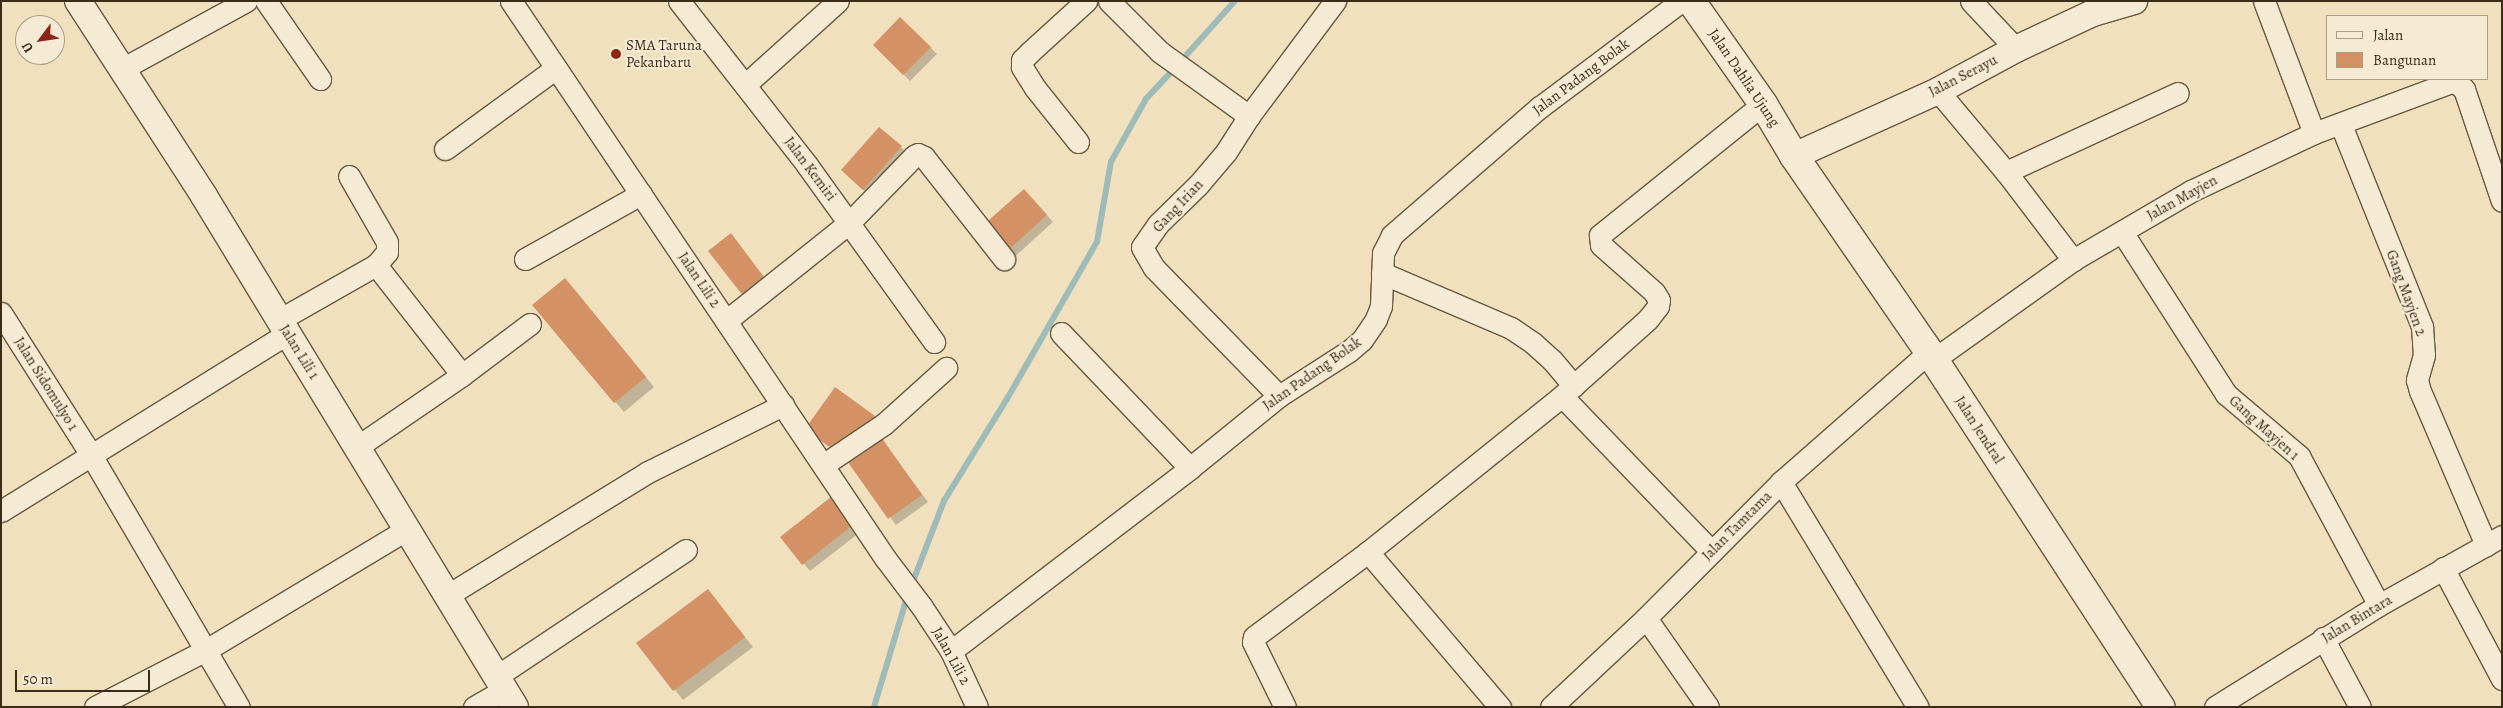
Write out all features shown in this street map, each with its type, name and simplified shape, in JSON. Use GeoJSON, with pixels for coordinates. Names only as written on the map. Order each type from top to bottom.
{"type":"FeatureCollection","features":[{"type":"Feature","properties":{"kind":"main road","name":"Jalan Dahlia Ujung"},"geometry":{"type":"LineString","coordinates":[[1691,1],[1763,104],[1794,156]]}},
{"type":"Feature","properties":{"kind":"main road","name":"Jalan Jendral"},"geometry":{"type":"LineString","coordinates":[[1794,156],[1931,356],[2160,707]]}},
{"type":"Feature","properties":{"kind":"street","name":"Jalan Lili 1"},"geometry":{"type":"LineString","coordinates":[[78,1],[120,70],[204,196],[506,691]]}},
{"type":"Feature","properties":{"kind":"street"},"geometry":{"type":"LineString","coordinates":[[120,70],[246,1]]}},
{"type":"Feature","properties":{"kind":"street"},"geometry":{"type":"LineString","coordinates":[[266,1],[320,79]]}},
{"type":"Feature","properties":{"kind":"street","name":"Jalan Lili 2"},"geometry":{"type":"LineString","coordinates":[[511,1],[886,558],[922,607],[951,651],[977,707]]}},
{"type":"Feature","properties":{"kind":"street","name":"Jalan Kemiri"},"geometry":{"type":"LineString","coordinates":[[679,1],[850,222],[934,342]]}},
{"type":"Feature","properties":{"kind":"street"},"geometry":{"type":"LineString","coordinates":[[745,84],[838,1]]}},
{"type":"Feature","properties":{"kind":"street"},"geometry":{"type":"LineString","coordinates":[[1078,142],[1045,102],[1022,66],[1022,60],[1086,1]]}},
{"type":"Feature","properties":{"kind":"street"},"geometry":{"type":"LineString","coordinates":[[1108,1],[1160,52],[1249,116]]}},
{"type":"Feature","properties":{"kind":"street","name":"Gang Irian"},"geometry":{"type":"LineString","coordinates":[[1279,396],[1154,268],[1142,247],[1158,224],[1198,185],[1226,152],[1249,116],[1335,1]]}},
{"type":"Feature","properties":{"kind":"street","name":"Jalan Padang Bolak"},"geometry":{"type":"LineString","coordinates":[[951,651],[1190,468],[1279,396],[1349,351],[1362,340],[1376,320],[1381,306],[1383,253],[1392,234],[1540,107],[1681,1]]}},
{"type":"Feature","properties":{"kind":"street"},"geometry":{"type":"LineString","coordinates":[[1971,1],[2016,49]]}},
{"type":"Feature","properties":{"kind":"street","name":"Jalan Serayu"},"geometry":{"type":"LineString","coordinates":[[1794,156],[1938,91],[2016,49],[2093,13],[2134,1]]}},
{"type":"Feature","properties":{"kind":"street"},"geometry":{"type":"LineString","coordinates":[[2264,1],[2314,133]]}},
{"type":"Feature","properties":{"kind":"street"},"geometry":{"type":"LineString","coordinates":[[445,150],[556,68]]}},
{"type":"Feature","properties":{"kind":"street","name":"Jalan Mayjen"},"geometry":{"type":"LineString","coordinates":[[1931,356],[2073,260],[2191,191],[2314,133],[2341,125],[2454,81],[2464,89],[2502,201]]}},
{"type":"Feature","properties":{"kind":"street"},"geometry":{"type":"LineString","coordinates":[[1938,91],[2006,172],[2073,260]]}},
{"type":"Feature","properties":{"kind":"street"},"geometry":{"type":"LineString","coordinates":[[2006,172],[2178,93]]}},
{"type":"Feature","properties":{"kind":"street"},"geometry":{"type":"LineString","coordinates":[[1285,707],[1253,642],[1254,637],[1368,552],[1568,391],[1648,319],[1658,306],[1659,300],[1654,292],[1602,244],[1600,235],[1763,104]]}},
{"type":"Feature","properties":{"kind":"street","name":"Gang Mayjen 2"},"geometry":{"type":"LineString","coordinates":[[2341,125],[2422,328],[2424,356],[2418,380],[2420,391],[2494,541]]}},
{"type":"Feature","properties":{"kind":"street"},"geometry":{"type":"LineString","coordinates":[[726,321],[850,222],[918,154],[924,157],[1004,258]]}},
{"type":"Feature","properties":{"kind":"street"},"geometry":{"type":"LineString","coordinates":[[1,511],[91,455],[376,265],[387,252],[387,242],[349,176]]}},
{"type":"Feature","properties":{"kind":"street"},"geometry":{"type":"LineString","coordinates":[[525,259],[641,194]]}},
{"type":"Feature","properties":{"kind":"street","name":"Gang Mayjen 1"},"geometry":{"type":"LineString","coordinates":[[2122,232],[2226,394],[2299,456],[2379,605]]}},
{"type":"Feature","properties":{"kind":"street"},"geometry":{"type":"LineString","coordinates":[[376,265],[462,375]]}},
{"type":"Feature","properties":{"kind":"street"},"geometry":{"type":"LineString","coordinates":[[1382,273],[1511,328],[1546,354],[1568,391],[1712,552]]}},
{"type":"Feature","properties":{"kind":"street","name":"Jalan Sidomulyo 1"},"geometry":{"type":"LineString","coordinates":[[1,313],[91,455],[239,707]]}},
{"type":"Feature","properties":{"kind":"street"},"geometry":{"type":"LineString","coordinates":[[357,447],[462,375],[530,324]]}},
{"type":"Feature","properties":{"kind":"street"},"geometry":{"type":"LineString","coordinates":[[1061,333],[1190,468]]}},
{"type":"Feature","properties":{"kind":"street","name":"Jalan Tamtama"},"geometry":{"type":"LineString","coordinates":[[1551,707],[1646,618],[1781,482],[1931,356]]}},
{"type":"Feature","properties":{"kind":"street"},"geometry":{"type":"LineString","coordinates":[[823,465],[884,424],[946,368]]}},
{"type":"Feature","properties":{"kind":"street"},"geometry":{"type":"LineString","coordinates":[[448,596],[648,472],[783,405]]}},
{"type":"Feature","properties":{"kind":"street"},"geometry":{"type":"LineString","coordinates":[[1781,482],[1918,707]]}},
{"type":"Feature","properties":{"kind":"street"},"geometry":{"type":"LineString","coordinates":[[95,707],[206,650],[407,529]]}},
{"type":"Feature","properties":{"kind":"street","name":"Jalan Bintara"},"geometry":{"type":"LineString","coordinates":[[2215,707],[2323,638],[2443,568],[2494,541]]}},
{"type":"Feature","properties":{"kind":"street"},"geometry":{"type":"LineString","coordinates":[[474,707],[506,691],[686,550]]}},
{"type":"Feature","properties":{"kind":"street"},"geometry":{"type":"LineString","coordinates":[[1368,552],[1500,707]]}},
{"type":"Feature","properties":{"kind":"street"},"geometry":{"type":"LineString","coordinates":[[2443,568],[2502,679]]}},
{"type":"Feature","properties":{"kind":"street"},"geometry":{"type":"LineString","coordinates":[[1646,618],[1708,707]]}},
{"type":"Feature","properties":{"kind":"street"},"geometry":{"type":"LineString","coordinates":[[2323,638],[2360,707]]}},
{"type":"Feature","properties":{"kind":"building"},"geometry":{"type":"Polygon","coordinates":[[[900,17],[931,47],[903,75],[873,45],[900,17]]]}},
{"type":"Feature","properties":{"kind":"building"},"geometry":{"type":"Polygon","coordinates":[[[879,127],[902,146],[863,190],[841,170],[879,127]]]}},
{"type":"Feature","properties":{"kind":"building"},"geometry":{"type":"Polygon","coordinates":[[[1024,189],[1047,215],[1004,254],[980,228],[1024,189]]]}},
{"type":"Feature","properties":{"kind":"building"},"geometry":{"type":"Polygon","coordinates":[[[731,233],[769,284],[747,301],[708,251],[731,233]]]}},
{"type":"Feature","properties":{"kind":"building"},"geometry":{"type":"Polygon","coordinates":[[[565,278],[646,377],[614,403],[532,305],[565,278]]]}},
{"type":"Feature","properties":{"kind":"building"},"geometry":{"type":"Polygon","coordinates":[[[835,387],[875,416],[845,458],[805,429],[835,387]]]}},
{"type":"Feature","properties":{"kind":"building"},"geometry":{"type":"Polygon","coordinates":[[[879,434],[922,495],[888,519],[845,458],[879,434]]]}},
{"type":"Feature","properties":{"kind":"building"},"geometry":{"type":"Polygon","coordinates":[[[831,497],[853,525],[802,565],[780,537],[831,497]]]}},
{"type":"Feature","properties":{"kind":"building"},"geometry":{"type":"Polygon","coordinates":[[[708,589],[745,637],[673,691],[636,643],[708,589]]]}},
{"type":"Feature","properties":{"kind":"waterway"},"geometry":{"type":"LineString","coordinates":[[1181,61],[1235,1]]}},
{"type":"Feature","properties":{"kind":"waterway"},"geometry":{"type":"LineString","coordinates":[[912,584],[944,501],[1007,399],[1097,242],[1111,162],[1146,99],[1175,68]]}},
{"type":"Feature","properties":{"kind":"waterway"},"geometry":{"type":"LineString","coordinates":[[874,707],[907,598]]}},
{"type":"Feature","properties":{"kind":"place","name":"SMA Taruna Pekanbaru"},"geometry":{"type":"Point","coordinates":[616,54]}}]}
